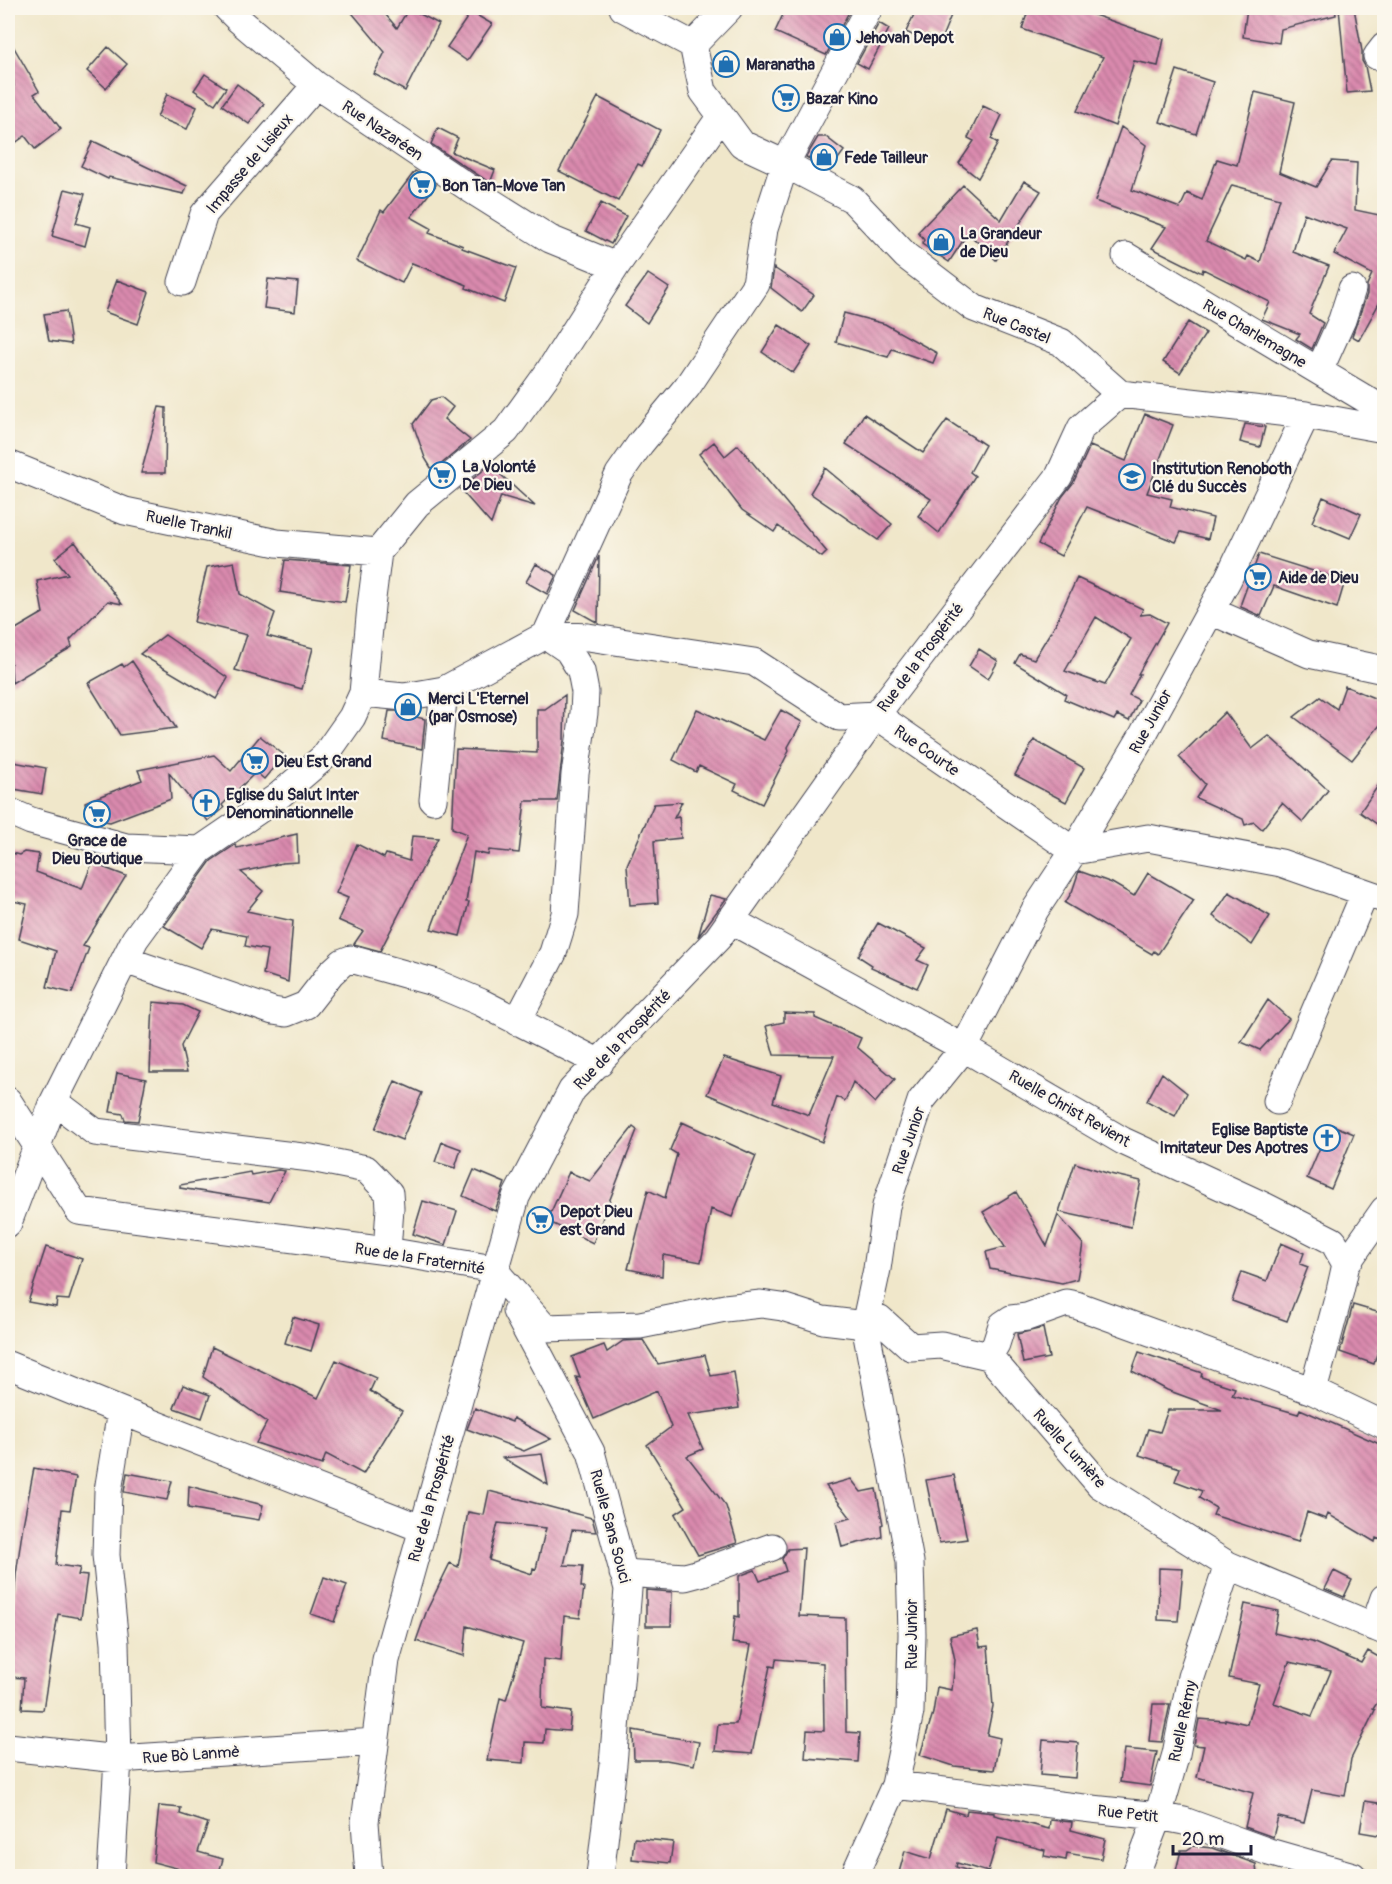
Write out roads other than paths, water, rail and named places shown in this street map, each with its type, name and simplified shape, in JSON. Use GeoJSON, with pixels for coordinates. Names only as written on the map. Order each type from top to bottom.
{"type":"FeatureCollection","features":[{"type":"Feature","properties":{"kind":"street","name":"Rue Nazaréen"},"geometry":{"type":"LineString","coordinates":[[227,8],[316,85],[472,190],[550,239],[616,266]]}},
{"type":"Feature","properties":{"kind":"street"},"geometry":{"type":"LineString","coordinates":[[623,8],[693,45],[729,8]]}},
{"type":"Feature","properties":{"kind":"street"},"geometry":{"type":"LineString","coordinates":[[363,693],[404,697],[444,690],[546,635],[619,474],[640,444],[687,387],[756,285],[764,229],[785,164],[869,8]]}},
{"type":"Feature","properties":{"kind":"street","name":"Rue Castel"},"geometry":{"type":"LineString","coordinates":[[693,45],[703,91],[742,144],[852,200],[906,256],[974,308],[1061,342],[1120,394]]}},
{"type":"Feature","properties":{"kind":"street","name":"Impasse de Lisieux"},"geometry":{"type":"LineString","coordinates":[[182,282],[204,214],[316,85]]}},
{"type":"Feature","properties":{"kind":"street"},"geometry":{"type":"LineString","coordinates":[[8,1223],[54,1101],[135,939],[200,850],[276,798],[324,757],[352,717],[363,693],[378,552],[417,504],[506,431],[548,373],[616,266],[721,116]]}},
{"type":"Feature","properties":{"kind":"street","name":"Rue Charlemagne"},"geometry":{"type":"LineString","coordinates":[[1126,256],[1384,410]]}},
{"type":"Feature","properties":{"kind":"street"},"geometry":{"type":"LineString","coordinates":[[1319,371],[1342,320],[1352,289]]}},
{"type":"Feature","properties":{"kind":"street"},"geometry":{"type":"LineString","coordinates":[[1120,394],[1306,415],[1384,429]]}},
{"type":"Feature","properties":{"kind":"street","name":"Rue de la Prospérité"},"geometry":{"type":"LineString","coordinates":[[369,1876],[365,1822],[386,1660],[516,1197],[572,1090],[717,938],[876,715],[1059,476],[1081,429],[1120,394]]}},
{"type":"Feature","properties":{"kind":"street","name":"Rue Junior"},"geometry":{"type":"LineString","coordinates":[[854,1876],[895,1785],[910,1712],[912,1634],[910,1562],[865,1325],[877,1269],[886,1206],[921,1101],[964,1048],[1035,910],[1074,851],[1140,740],[1211,611],[1306,415]]}},
{"type":"Feature","properties":{"kind":"street","name":"Ruelle Trankil"},"geometry":{"type":"LineString","coordinates":[[8,464],[125,511],[278,543],[378,552]]}},
{"type":"Feature","properties":{"kind":"street"},"geometry":{"type":"LineString","coordinates":[[1211,611],[1309,654],[1384,670]]}},
{"type":"Feature","properties":{"kind":"street"},"geometry":{"type":"LineString","coordinates":[[517,1022],[553,953],[565,914],[575,774],[584,713],[585,692],[580,671],[568,650],[546,635]]}},
{"type":"Feature","properties":{"kind":"street","name":"Rue Courte"},"geometry":{"type":"LineString","coordinates":[[546,635],[588,637],[754,662],[839,717],[876,715],[1074,851]]}},
{"type":"Feature","properties":{"kind":"street"},"geometry":{"type":"LineString","coordinates":[[433,800],[444,690]]}},
{"type":"Feature","properties":{"kind":"street"},"geometry":{"type":"LineString","coordinates":[[8,811],[31,821],[126,847],[200,850]]}},
{"type":"Feature","properties":{"kind":"street"},"geometry":{"type":"LineString","coordinates":[[1074,851],[1148,838],[1281,863],[1375,896],[1277,1101]]}},
{"type":"Feature","properties":{"kind":"street","name":"Ruelle Christ Revient"},"geometry":{"type":"LineString","coordinates":[[730,920],[964,1048],[1124,1141],[1333,1241],[1346,1264]]}},
{"type":"Feature","properties":{"kind":"street"},"geometry":{"type":"LineString","coordinates":[[125,960],[273,1011],[286,1013],[306,1005],[331,973],[351,959],[433,982],[480,1002],[600,1063]]}},
{"type":"Feature","properties":{"kind":"street","name":"Rue de la Fraternité"},"geometry":{"type":"LineString","coordinates":[[8,1101],[79,1211],[387,1251],[494,1270],[545,1328],[640,1325],[725,1308],[761,1304],[782,1307],[823,1320],[865,1325]]}},
{"type":"Feature","properties":{"kind":"street"},"geometry":{"type":"LineString","coordinates":[[54,1101],[95,1132],[311,1158],[366,1169],[389,1193],[387,1251]]}},
{"type":"Feature","properties":{"kind":"street"},"geometry":{"type":"LineString","coordinates":[[1313,1391],[1346,1264],[1384,1210]]}},
{"type":"Feature","properties":{"kind":"street","name":"Ruelle Sans Souci"},"geometry":{"type":"LineString","coordinates":[[494,1270],[591,1452],[628,1589],[613,1764],[600,1876]]}},
{"type":"Feature","properties":{"kind":"street"},"geometry":{"type":"LineString","coordinates":[[865,1325],[880,1319],[911,1347],[941,1345],[989,1356],[996,1344],[1002,1325],[1011,1319],[1034,1315],[1066,1303],[1313,1391],[1384,1425]]}},
{"type":"Feature","properties":{"kind":"street","name":"Ruelle Lumière"},"geometry":{"type":"LineString","coordinates":[[989,1356],[1100,1485],[1228,1565],[1379,1629]]}},
{"type":"Feature","properties":{"kind":"street"},"geometry":{"type":"LineString","coordinates":[[8,1365],[423,1529]]}},
{"type":"Feature","properties":{"kind":"street"},"geometry":{"type":"LineString","coordinates":[[111,1876],[118,1759],[115,1643],[106,1555],[108,1491],[121,1411]]}},
{"type":"Feature","properties":{"kind":"street"},"geometry":{"type":"LineString","coordinates":[[623,1573],[685,1576],[772,1548]]}},
{"type":"Feature","properties":{"kind":"street","name":"Ruelle Rémy"},"geometry":{"type":"LineString","coordinates":[[1136,1876],[1158,1816],[1176,1754],[1191,1677],[1228,1565]]}},
{"type":"Feature","properties":{"kind":"street"},"geometry":{"type":"LineString","coordinates":[[1379,1629],[1384,1598]]}},
{"type":"Feature","properties":{"kind":"street","name":"Rue Bò Lanmè"},"geometry":{"type":"LineString","coordinates":[[8,1748],[118,1759],[375,1742]]}},
{"type":"Feature","properties":{"kind":"street","name":"Rue Petit"},"geometry":{"type":"LineString","coordinates":[[895,1785],[1184,1821],[1269,1852],[1353,1876]]}},
{"type":"Feature","properties":{"kind":"place","name":"Jehovah Depot"},"geometry":{"type":"Point","coordinates":[837,37]}},
{"type":"Feature","properties":{"kind":"place","name":"Maranatha"},"geometry":{"type":"Point","coordinates":[726,64]}},
{"type":"Feature","properties":{"kind":"place","name":"Bazar Kino"},"geometry":{"type":"Point","coordinates":[786,98]}},
{"type":"Feature","properties":{"kind":"place","name":"Fede Tailleur"},"geometry":{"type":"Point","coordinates":[824,157]}},
{"type":"Feature","properties":{"kind":"place","name":"Bon Tan-Move Tan"},"geometry":{"type":"Point","coordinates":[422,185]}},
{"type":"Feature","properties":{"kind":"place","name":"La Grandeur de Dieu"},"geometry":{"type":"Point","coordinates":[941,242]}},
{"type":"Feature","properties":{"kind":"place","name":"La Volonté De Dieu"},"geometry":{"type":"Point","coordinates":[442,475]}},
{"type":"Feature","properties":{"kind":"place","name":"Institution Renoboth Clé du Succès"},"geometry":{"type":"Point","coordinates":[1132,477]}},
{"type":"Feature","properties":{"kind":"place","name":"Aide de Dieu"},"geometry":{"type":"Point","coordinates":[1258,577]}},
{"type":"Feature","properties":{"kind":"place","name":"Merci L'Eternel (par Osmose)"},"geometry":{"type":"Point","coordinates":[408,707]}},
{"type":"Feature","properties":{"kind":"place","name":"Dieu Est Grand"},"geometry":{"type":"Point","coordinates":[255,761]}},
{"type":"Feature","properties":{"kind":"place","name":"Eglise du Salut Inter Denominationnelle"},"geometry":{"type":"Point","coordinates":[206,803]}},
{"type":"Feature","properties":{"kind":"place","name":"Grace de Dieu Boutique"},"geometry":{"type":"Point","coordinates":[97,814]}},
{"type":"Feature","properties":{"kind":"place","name":"Eglise Baptiste Imitateur Des Apotres"},"geometry":{"type":"Point","coordinates":[1327,1138]}},
{"type":"Feature","properties":{"kind":"place","name":"Depot Dieu est Grand"},"geometry":{"type":"Point","coordinates":[540,1220]}}]}
